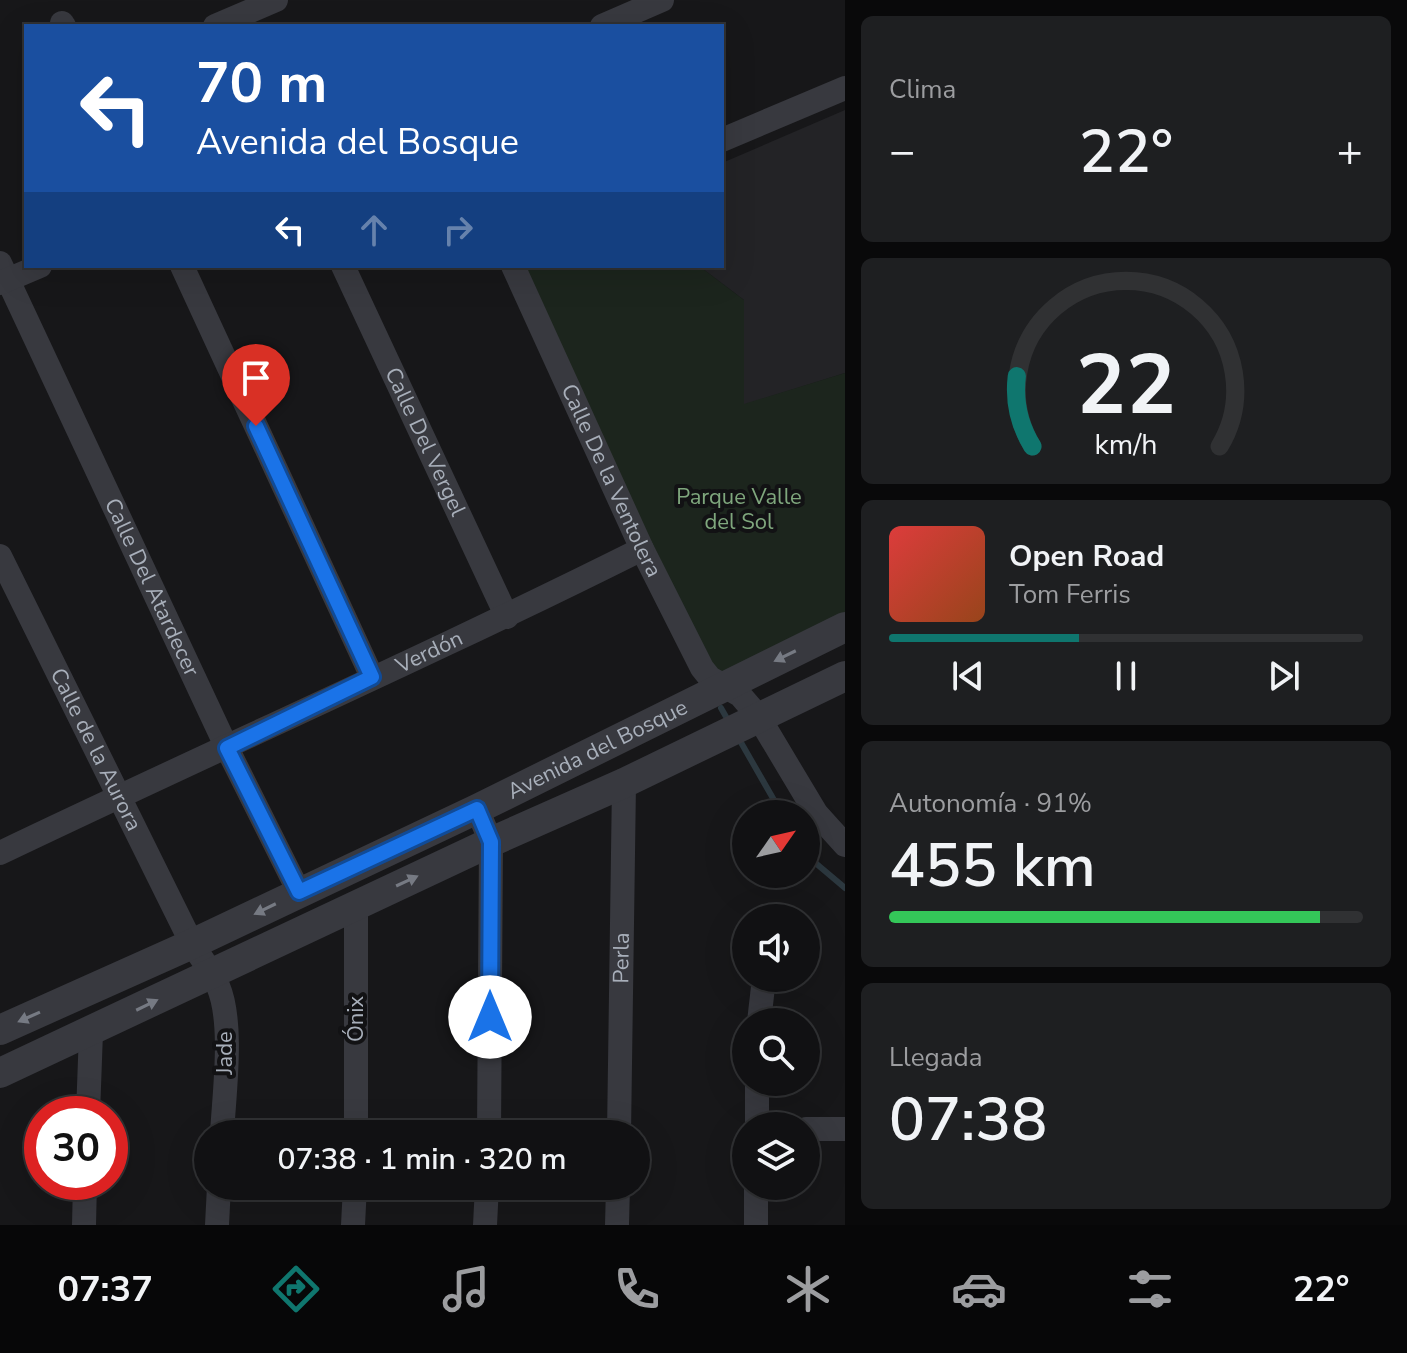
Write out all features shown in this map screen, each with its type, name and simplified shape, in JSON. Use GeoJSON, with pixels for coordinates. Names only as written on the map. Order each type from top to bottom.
{"type":"FeatureCollection","features":[{"type":"Feature","properties":{"kind":"street"},"geometry":{"type":"LineString","coordinates":[[220,24],[276,0]]}},
{"type":"Feature","properties":{"kind":"street"},"geometry":{"type":"LineString","coordinates":[[607,24],[662,0]]}},
{"type":"Feature","properties":{"kind":"street"},"geometry":{"type":"LineString","coordinates":[[724,139],[845,88]]}},
{"type":"Feature","properties":{"kind":"street"},"geometry":{"type":"LineString","coordinates":[[3,275],[32,268]]}},
{"type":"Feature","properties":{"kind":"street"},"geometry":{"type":"LineString","coordinates":[[183,268],[372,677]]}},
{"type":"Feature","properties":{"kind":"street","name":"Calle Del Vergel"},"geometry":{"type":"LineString","coordinates":[[344,268],[507,617]]}},
{"type":"Feature","properties":{"kind":"street","name":"Calle De la Ventolera"},"geometry":{"type":"LineString","coordinates":[[514,268],[642,549],[702,668],[710,678],[740,695],[750,720],[816,813],[843,842]]}},
{"type":"Feature","properties":{"kind":"street","name":"Calle Del Atardecer"},"geometry":{"type":"LineString","coordinates":[[3,275],[227,748],[299,892]]}},
{"type":"Feature","properties":{"kind":"street","name":"Verdón"},"geometry":{"type":"LineString","coordinates":[[0,853],[372,677],[507,617],[642,549]]}},
{"type":"Feature","properties":{"kind":"street","name":"Calle de la Aurora"},"geometry":{"type":"LineString","coordinates":[[0,556],[192,944],[212,974]]}},
{"type":"Feature","properties":{"kind":"street","name":"Avenida del Bosque"},"geometry":{"type":"LineString","coordinates":[[0,1030],[192,944],[477,809],[845,627]]}},
{"type":"Feature","properties":{"kind":"street","name":"Avenida del Bosque"},"geometry":{"type":"LineString","coordinates":[[0,1073],[491,842],[624,783],[845,676]]}},
{"type":"Feature","properties":{"kind":"street","name":"Perla"},"geometry":{"type":"LineString","coordinates":[[619,1120],[624,783]]}},
{"type":"Feature","properties":{"kind":"street"},"geometry":{"type":"LineString","coordinates":[[477,809],[491,842],[489,1120]]}},
{"type":"Feature","properties":{"kind":"street","name":"Ónix"},"geometry":{"type":"LineString","coordinates":[[356,905],[356,1120]]}},
{"type":"Feature","properties":{"kind":"street","name":"Jade"},"geometry":{"type":"LineString","coordinates":[[212,974],[220,988],[224,1009],[226,1053],[223,1120]]}},
{"type":"Feature","properties":{"kind":"street"},"geometry":{"type":"LineString","coordinates":[[89,1096],[91,1032]]}},
{"type":"Feature","properties":{"kind":"street"},"geometry":{"type":"LineString","coordinates":[[820,1129],[845,1129]]}},
{"type":"Feature","properties":{"kind":"street"},"geometry":{"type":"LineString","coordinates":[[84,1225],[85,1200]]}},
{"type":"Feature","properties":{"kind":"street"},"geometry":{"type":"LineString","coordinates":[[217,1225],[218,1200]]}},
{"type":"Feature","properties":{"kind":"street"},"geometry":{"type":"LineString","coordinates":[[353,1225],[354,1200]]}},
{"type":"Feature","properties":{"kind":"street"},"geometry":{"type":"LineString","coordinates":[[485,1225],[486,1200]]}},
{"type":"Feature","properties":{"kind":"street"},"geometry":{"type":"LineString","coordinates":[[617,1225],[618,1200]]}},
{"type":"Feature","properties":{"kind":"street"},"geometry":{"type":"LineString","coordinates":[[756,1200],[756,1225]]}},
{"type":"Feature","properties":{"kind":"shaded area"},"geometry":{"type":"Polygon","coordinates":[[[845,110],[845,373],[743,405],[744,300],[702,268],[724,268],[724,162],[845,110]]]}},
{"type":"Feature","properties":{"kind":"green space","name":"Parque Valle del Sol"},"geometry":{"type":"Polygon","coordinates":[[[514,268],[702,268],[744,300],[744,404],[845,373],[845,627],[710,678],[514,268]]]}},
{"type":"Feature","properties":{"kind":"waterway"},"geometry":{"type":"LineString","coordinates":[[721,708],[729,722]]}},
{"type":"Feature","properties":{"kind":"waterway"},"geometry":{"type":"LineString","coordinates":[[739,739],[774,800]]}},
{"type":"Feature","properties":{"kind":"waterway"},"geometry":{"type":"LineString","coordinates":[[820,867],[845,888]]}},
{"type":"Feature","properties":{"kind":"route"},"geometry":{"type":"LineString","coordinates":[[256,426],[372,677],[227,748],[299,892],[477,809],[491,842],[490,1017]]}}]}
